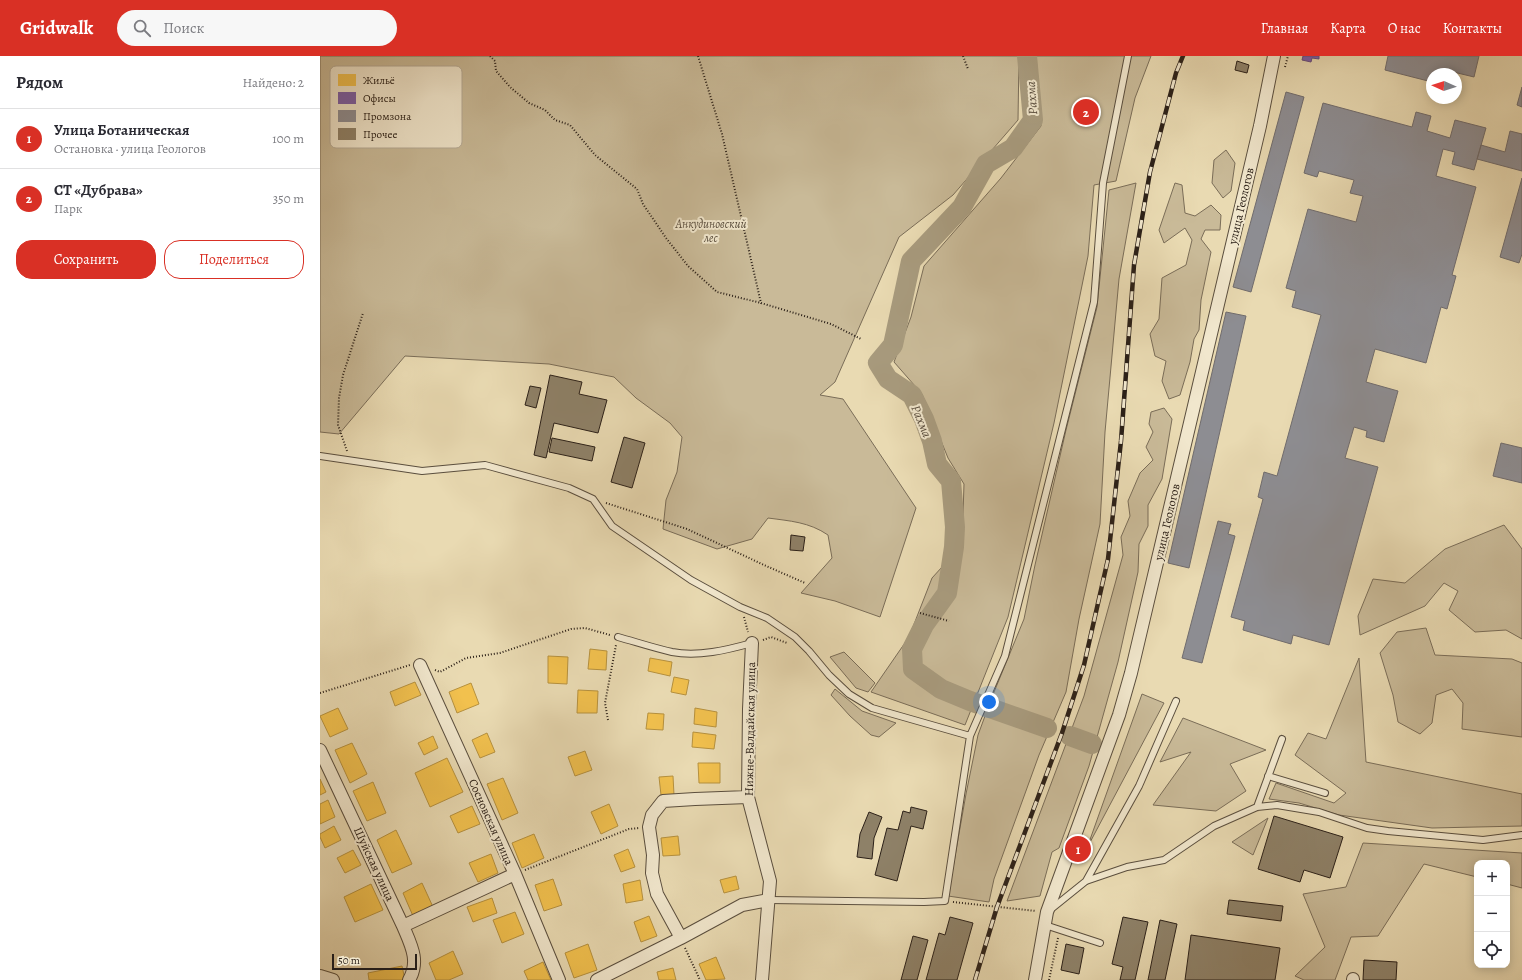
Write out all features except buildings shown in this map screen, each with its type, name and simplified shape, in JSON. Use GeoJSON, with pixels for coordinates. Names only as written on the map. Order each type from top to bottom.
{"type":"FeatureCollection","features":[{"type":"Feature","properties":{"kind":"street","name":"улица Геологов"},"geometry":{"type":"LineString","coordinates":[[1035,980],[1047,912],[1120,715],[1260,126],[1274,56]]}},
{"type":"Feature","properties":{"kind":"street","name":"Нижне-Валдайская улица"},"geometry":{"type":"LineString","coordinates":[[752,642],[749,709],[748,797],[770,881],[762,980]]}},
{"type":"Feature","properties":{"kind":"street","name":"Сосновская улица"},"geometry":{"type":"LineString","coordinates":[[420,665],[515,874],[559,980]]}},
{"type":"Feature","properties":{"kind":"street","name":"Шуйская улица"},"geometry":{"type":"LineString","coordinates":[[320,750],[413,950],[415,961],[413,974],[409,980]]}},
{"type":"Feature","properties":{"kind":"street"},"geometry":{"type":"LineString","coordinates":[[681,938],[657,894],[652,873],[653,855],[649,827],[652,815],[663,802],[748,797]]}},
{"type":"Feature","properties":{"kind":"street"},"geometry":{"type":"LineString","coordinates":[[403,926],[515,874]]}},
{"type":"Feature","properties":{"kind":"street"},"geometry":{"type":"LineString","coordinates":[[597,980],[681,938],[742,904],[769,900]]}},
{"type":"Feature","properties":{"kind":"street"},"geometry":{"type":"LineString","coordinates":[[320,976],[333,980]]}},
{"type":"Feature","properties":{"kind":"lane"},"geometry":{"type":"LineString","coordinates":[[769,900],[893,902],[945,901],[970,736],[1005,656],[1094,302],[1103,183],[1128,56]]}},
{"type":"Feature","properties":{"kind":"lane"},"geometry":{"type":"LineString","coordinates":[[320,456],[422,471],[486,465],[569,488],[593,499],[612,526],[691,580],[740,607],[768,618],[795,637],[810,650],[829,675],[849,694],[872,708],[970,736]]}},
{"type":"Feature","properties":{"kind":"lane"},"geometry":{"type":"LineString","coordinates":[[618,637],[673,652],[711,652],[736,648],[752,642]]}},
{"type":"Feature","properties":{"kind":"lane"},"geometry":{"type":"LineString","coordinates":[[1086,881],[1138,786],[1176,701]]}},
{"type":"Feature","properties":{"kind":"lane"},"geometry":{"type":"LineString","coordinates":[[1257,806],[1282,739]]}},
{"type":"Feature","properties":{"kind":"lane"},"geometry":{"type":"LineString","coordinates":[[1268,776],[1325,793]]}},
{"type":"Feature","properties":{"kind":"lane"},"geometry":{"type":"LineString","coordinates":[[1047,912],[1086,881],[1127,867],[1164,860],[1214,826],[1257,806],[1277,805],[1319,812],[1367,828],[1388,831],[1483,840],[1522,834]]}},
{"type":"Feature","properties":{"kind":"lane"},"geometry":{"type":"LineString","coordinates":[[1045,925],[1100,943]]}},
{"type":"Feature","properties":{"kind":"path"},"geometry":{"type":"LineString","coordinates":[[490,56],[495,61],[496,71],[510,88],[529,102],[545,110],[555,120],[570,125],[595,155],[637,189],[643,204],[666,238],[688,266],[717,292],[761,303],[831,324],[861,339]]}},
{"type":"Feature","properties":{"kind":"path"},"geometry":{"type":"LineString","coordinates":[[698,56],[722,134],[761,303]]}},
{"type":"Feature","properties":{"kind":"path"},"geometry":{"type":"LineString","coordinates":[[963,56],[968,69]]}},
{"type":"Feature","properties":{"kind":"path"},"geometry":{"type":"LineString","coordinates":[[1285,67],[1288,56]]}},
{"type":"Feature","properties":{"kind":"path"},"geometry":{"type":"LineString","coordinates":[[352,461],[338,425],[339,398],[344,375],[363,313]]}},
{"type":"Feature","properties":{"kind":"path"},"geometry":{"type":"LineString","coordinates":[[593,499],[687,529],[805,583]]}},
{"type":"Feature","properties":{"kind":"path"},"geometry":{"type":"LineString","coordinates":[[740,607],[752,642],[771,637],[789,643]]}},
{"type":"Feature","properties":{"kind":"path"},"geometry":{"type":"LineString","coordinates":[[920,613],[949,621]]}},
{"type":"Feature","properties":{"kind":"path"},"geometry":{"type":"LineString","coordinates":[[320,693],[411,664],[420,665],[440,672],[466,658],[500,653],[571,629],[585,628],[618,637],[606,703],[608,720]]}},
{"type":"Feature","properties":{"kind":"path"},"geometry":{"type":"LineString","coordinates":[[515,874],[629,829],[649,827]]}},
{"type":"Feature","properties":{"kind":"path"},"geometry":{"type":"LineString","coordinates":[[945,901],[1047,912]]}},
{"type":"Feature","properties":{"kind":"path"},"geometry":{"type":"LineString","coordinates":[[1049,980],[1061,930]]}},
{"type":"Feature","properties":{"kind":"path"},"geometry":{"type":"LineString","coordinates":[[681,938],[700,980]]}},
{"type":"Feature","properties":{"kind":"green space","name":"Анкудиновский лес"},"geometry":{"type":"Polygon","coordinates":[[[320,56],[1019,56],[1018,120],[953,195],[899,237],[835,382],[820,395],[843,399],[916,508],[880,617],[835,601],[801,593],[832,558],[828,535],[814,527],[768,518],[752,539],[717,549],[663,529],[666,500],[677,472],[682,437],[670,423],[636,398],[614,377],[549,364],[405,356],[339,434],[320,432],[320,56]]]}},
{"type":"Feature","properties":{"kind":"green space"},"geometry":{"type":"Polygon","coordinates":[[[1036,56],[1151,56],[1135,98],[1116,181],[1094,185],[1088,256],[1054,423],[1008,617],[965,725],[871,692],[909,637],[932,578],[962,545],[964,484],[948,458],[922,394],[894,362],[911,317],[924,266],[1001,178],[1041,126],[1036,56]]]}},
{"type":"Feature","properties":{"kind":"green space"},"geometry":{"type":"Polygon","coordinates":[[[1226,150],[1235,163],[1231,191],[1223,198],[1212,183],[1214,160],[1226,150]]]}},
{"type":"Feature","properties":{"kind":"green space"},"geometry":{"type":"Polygon","coordinates":[[[1136,183],[1119,279],[1105,432],[1100,524],[1079,619],[1066,692],[1039,755],[994,879],[989,902],[948,896],[978,735],[1024,619],[1066,430],[1097,307],[1109,190],[1136,183]]]}},
{"type":"Feature","properties":{"kind":"green space"},"geometry":{"type":"Polygon","coordinates":[[[1175,183],[1182,185],[1185,213],[1195,216],[1211,205],[1221,215],[1220,230],[1205,230],[1201,239],[1211,252],[1201,300],[1199,330],[1194,339],[1190,362],[1180,395],[1169,399],[1162,381],[1166,361],[1155,356],[1150,334],[1159,319],[1162,278],[1186,265],[1192,240],[1185,228],[1164,243],[1159,230],[1175,183]]]}},
{"type":"Feature","properties":{"kind":"green space"},"geometry":{"type":"Polygon","coordinates":[[[1164,408],[1172,419],[1162,479],[1148,505],[1148,526],[1139,544],[1138,572],[1118,662],[1089,766],[1059,848],[1052,852],[1040,896],[1007,901],[1084,696],[1123,555],[1121,537],[1130,516],[1128,501],[1140,473],[1153,460],[1146,447],[1153,432],[1149,424],[1151,412],[1164,408]]]}},
{"type":"Feature","properties":{"kind":"green space"},"geometry":{"type":"Polygon","coordinates":[[[1504,525],[1522,549],[1522,639],[1506,630],[1475,632],[1449,610],[1458,591],[1444,583],[1425,606],[1360,635],[1358,616],[1373,579],[1405,583],[1445,549],[1504,525]]]}},
{"type":"Feature","properties":{"kind":"green space"},"geometry":{"type":"Polygon","coordinates":[[[1426,628],[1435,655],[1512,659],[1522,663],[1522,737],[1462,729],[1463,703],[1452,689],[1436,695],[1432,723],[1420,734],[1398,722],[1393,695],[1380,653],[1397,632],[1426,628]]]}},
{"type":"Feature","properties":{"kind":"green space"},"geometry":{"type":"Polygon","coordinates":[[[844,652],[875,683],[868,692],[856,688],[830,657],[844,652]]]}},
{"type":"Feature","properties":{"kind":"green space"},"geometry":{"type":"Polygon","coordinates":[[[1359,658],[1366,762],[1522,794],[1522,826],[1432,828],[1339,815],[1299,803],[1269,799],[1276,783],[1334,803],[1346,793],[1295,755],[1308,733],[1326,739],[1359,658]]]}},
{"type":"Feature","properties":{"kind":"green space"},"geometry":{"type":"Polygon","coordinates":[[[835,689],[862,711],[896,723],[879,737],[871,735],[850,716],[831,695],[835,689]]]}},
{"type":"Feature","properties":{"kind":"green space"},"geometry":{"type":"Polygon","coordinates":[[[1142,694],[1164,703],[1087,848],[1142,694]]]}},
{"type":"Feature","properties":{"kind":"green space"},"geometry":{"type":"Polygon","coordinates":[[[1183,718],[1266,750],[1230,764],[1246,791],[1216,811],[1153,805],[1191,752],[1160,762],[1183,718]]]}},
{"type":"Feature","properties":{"kind":"green space"},"geometry":{"type":"Polygon","coordinates":[[[1268,818],[1253,855],[1232,842],[1268,818]]]}},
{"type":"Feature","properties":{"kind":"green space"},"geometry":{"type":"Polygon","coordinates":[[[1363,843],[1522,853],[1522,888],[1510,885],[1510,860],[1474,860],[1474,876],[1424,864],[1378,936],[1351,937],[1335,980],[1304,980],[1295,976],[1325,947],[1303,894],[1346,887],[1363,843]]]}},
{"type":"Feature","properties":{"kind":"waterway","name":"Рахма"},"geometry":{"type":"LineString","coordinates":[[1027,56],[1033,120],[1013,148],[986,164],[962,207],[911,261],[893,345],[878,363],[888,379],[912,395],[924,419],[932,441],[937,464],[951,481],[955,527],[954,547],[947,593],[924,625],[912,649],[913,669],[941,689],[970,701],[1047,728]]}},
{"type":"Feature","properties":{"kind":"waterway","name":"Рахма"},"geometry":{"type":"LineString","coordinates":[[1070,736],[1092,744]]}},
{"type":"Feature","properties":{"kind":"railway"},"geometry":{"type":"LineString","coordinates":[[975,980],[997,907],[1062,733],[1084,665],[1108,559],[1121,441],[1134,265],[1150,172],[1176,73],[1183,56]]}},
{"type":"Feature","properties":{"kind":"place","name":"СТ «Дубрава»"},"geometry":{"type":"Point","coordinates":[1086,112]}},
{"type":"Feature","properties":{"kind":"place","name":"Улица Ботаническая"},"geometry":{"type":"Point","coordinates":[1078,849]}}]}
